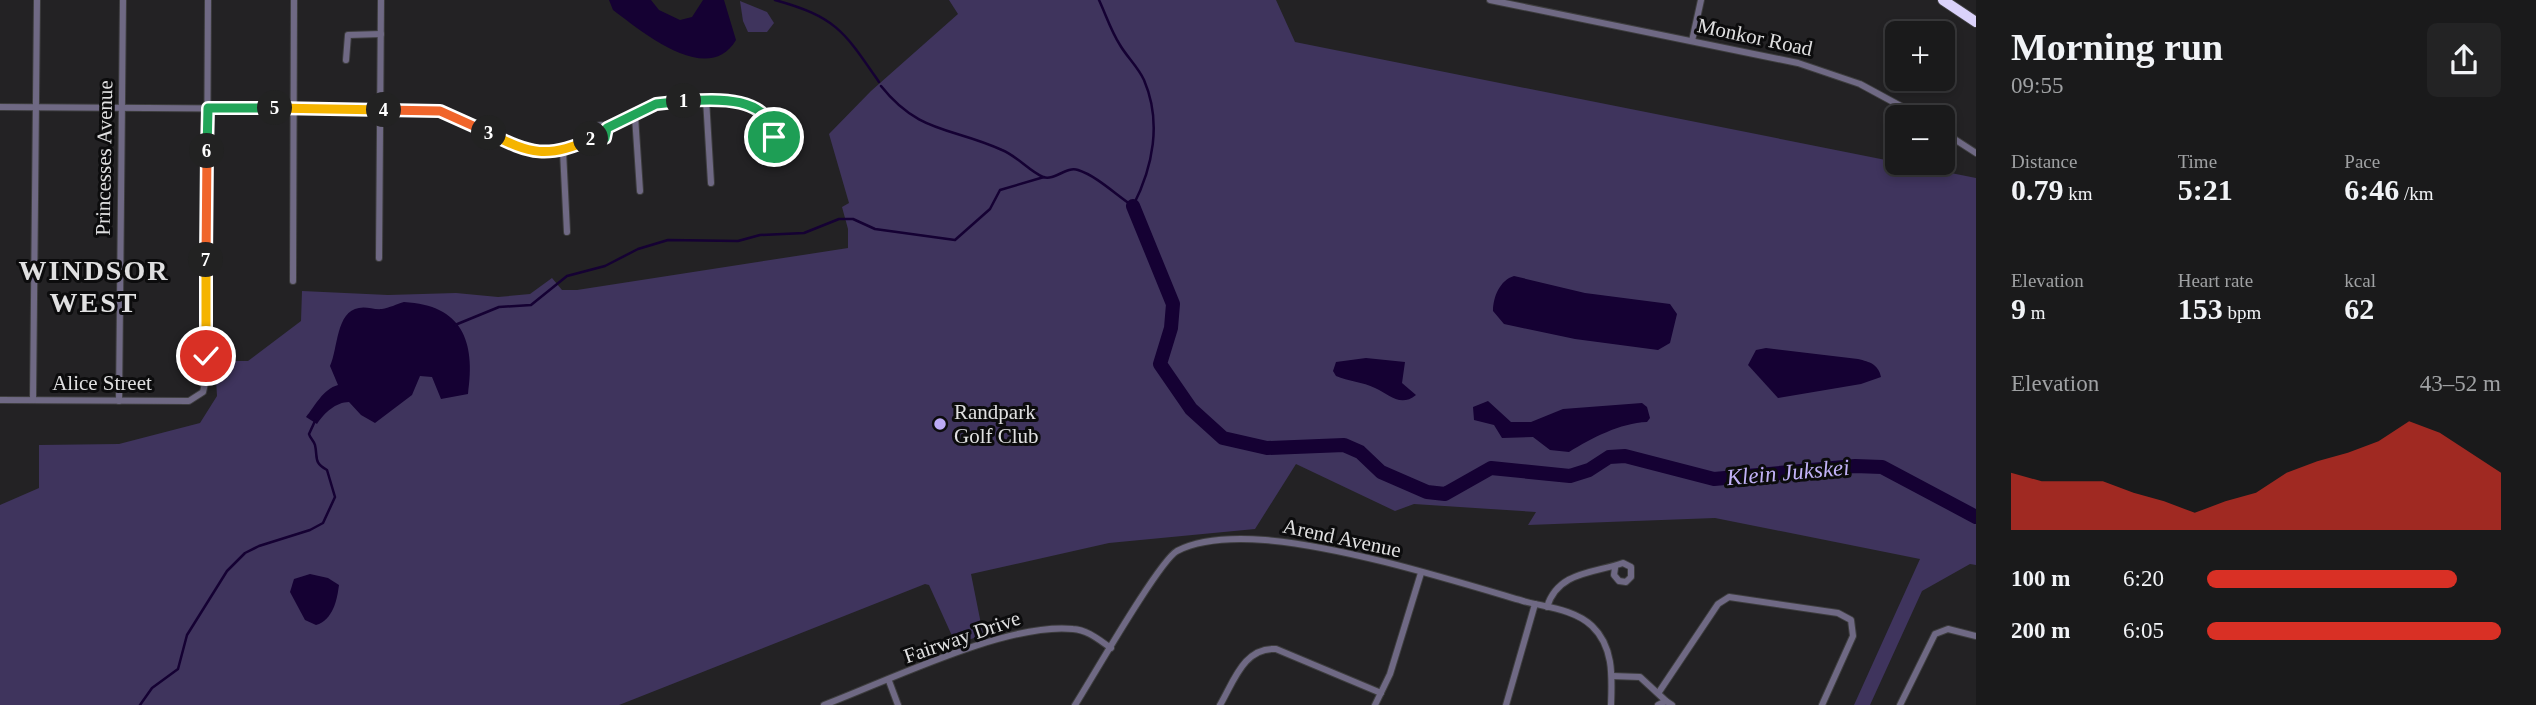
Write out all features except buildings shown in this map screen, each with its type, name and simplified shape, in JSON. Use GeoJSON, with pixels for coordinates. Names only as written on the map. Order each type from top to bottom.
{"type":"FeatureCollection","features":[{"type":"Feature","properties":{"kind":"highway"},"geometry":{"type":"LineString","coordinates":[[1943,0],[1976,22]]}},
{"type":"Feature","properties":{"kind":"street"},"geometry":{"type":"LineString","coordinates":[[33,400],[37,0]]}},
{"type":"Feature","properties":{"kind":"street","name":"Princesses Avenue"},"geometry":{"type":"LineString","coordinates":[[119,401],[123,0]]}},
{"type":"Feature","properties":{"kind":"street"},"geometry":{"type":"LineString","coordinates":[[208,0],[208,108]]}},
{"type":"Feature","properties":{"kind":"street"},"geometry":{"type":"LineString","coordinates":[[292,281],[294,0]]}},
{"type":"Feature","properties":{"kind":"street"},"geometry":{"type":"LineString","coordinates":[[379,258],[381,0]]}},
{"type":"Feature","properties":{"kind":"street","name":"Monkor Road"},"geometry":{"type":"LineString","coordinates":[[1490,0],[1826,71],[1899,105]]}},
{"type":"Feature","properties":{"kind":"street"},"geometry":{"type":"LineString","coordinates":[[1692,41],[1701,0]]}},
{"type":"Feature","properties":{"kind":"street"},"geometry":{"type":"LineString","coordinates":[[346,60],[348,35],[381,34]]}},
{"type":"Feature","properties":{"kind":"street"},"geometry":{"type":"LineString","coordinates":[[0,107],[440,111],[523,150],[563,150],[596,136],[597,126],[603,125],[607,128],[656,104],[706,99],[734,101],[766,115],[773,128],[776,157]]}},
{"type":"Feature","properties":{"kind":"street"},"geometry":{"type":"LineString","coordinates":[[706,99],[711,183]]}},
{"type":"Feature","properties":{"kind":"street","name":"Alice Street"},"geometry":{"type":"LineString","coordinates":[[0,400],[192,400],[201,395],[206,379],[208,108]]}},
{"type":"Feature","properties":{"kind":"street"},"geometry":{"type":"LineString","coordinates":[[635,116],[640,191]]}},
{"type":"Feature","properties":{"kind":"street"},"geometry":{"type":"LineString","coordinates":[[1955,139],[1976,153]]}},
{"type":"Feature","properties":{"kind":"street"},"geometry":{"type":"LineString","coordinates":[[563,150],[567,232]]}},
{"type":"Feature","properties":{"kind":"street","name":"Arend Avenue"},"geometry":{"type":"LineString","coordinates":[[1075,705],[1167,559],[1177,551],[1195,544],[1268,541],[1421,573],[1573,614],[1592,626],[1605,644],[1612,676],[1611,705]]}},
{"type":"Feature","properties":{"kind":"street"},"geometry":{"type":"LineString","coordinates":[[1547,607],[1556,589],[1573,576],[1615,568]]}},
{"type":"Feature","properties":{"kind":"street"},"geometry":{"type":"LineString","coordinates":[[1375,705],[1396,657],[1421,573]]}},
{"type":"Feature","properties":{"kind":"street"},"geometry":{"type":"LineString","coordinates":[[1658,692],[1718,604],[1729,597],[1838,613],[1851,620],[1853,636],[1822,705]]}},
{"type":"Feature","properties":{"kind":"street"},"geometry":{"type":"LineString","coordinates":[[1506,705],[1535,604]]}},
{"type":"Feature","properties":{"kind":"street"},"geometry":{"type":"LineString","coordinates":[[1900,705],[1935,634],[1948,629],[1976,636]]}},
{"type":"Feature","properties":{"kind":"street","name":"Fairway Drive"},"geometry":{"type":"LineString","coordinates":[[824,705],[947,656],[1034,631],[1083,631],[1111,648]]}},
{"type":"Feature","properties":{"kind":"street"},"geometry":{"type":"LineString","coordinates":[[1220,705],[1252,654],[1266,649],[1276,649],[1381,693]]}},
{"type":"Feature","properties":{"kind":"street"},"geometry":{"type":"LineString","coordinates":[[1612,676],[1640,677],[1669,703]]}},
{"type":"Feature","properties":{"kind":"street"},"geometry":{"type":"LineString","coordinates":[[889,681],[898,705]]}},
{"type":"Feature","properties":{"kind":"street"},"geometry":{"type":"LineString","coordinates":[[1658,705],[1669,703]]}},
{"type":"Feature","properties":{"kind":"shaded area"},"geometry":{"type":"Polygon","coordinates":[[[609,0],[651,0],[659,10],[680,20],[692,17],[703,0],[724,0],[736,40],[724,53],[709,58],[692,57],[656,41],[613,10],[609,0]]]}},
{"type":"Feature","properties":{"kind":"shaded area"},"geometry":{"type":"Polygon","coordinates":[[[949,0],[1276,0],[1295,42],[1885,160],[1885,175],[1955,174],[1976,178],[1976,565],[1970,564],[1922,591],[1870,705],[1854,705],[1920,559],[1715,518],[1528,525],[1536,512],[1414,504],[1395,511],[1296,464],[1255,529],[1109,543],[971,574],[983,634],[972,639],[953,638],[929,585],[925,584],[619,705],[0,705],[0,505],[39,488],[39,445],[119,444],[200,423],[217,396],[215,361],[248,361],[301,321],[302,291],[388,295],[456,293],[498,297],[530,294],[552,278],[562,290],[577,290],[848,248],[848,229],[842,207],[849,203],[829,134],[871,91],[958,14],[949,0]]]}},
{"type":"Feature","properties":{"kind":"shaded area"},"geometry":{"type":"Polygon","coordinates":[[[740,1],[767,12],[774,23],[767,32],[748,32],[740,1]]]}},
{"type":"Feature","properties":{"kind":"shaded area"},"geometry":{"type":"Polygon","coordinates":[[[1514,276],[1585,293],[1670,304],[1677,314],[1670,343],[1658,350],[1575,339],[1504,324],[1493,311],[1494,300],[1501,285],[1514,276]]]}},
{"type":"Feature","properties":{"kind":"shaded area"},"geometry":{"type":"Polygon","coordinates":[[[404,302],[440,310],[452,318],[461,329],[470,358],[468,394],[441,399],[432,377],[420,376],[412,395],[375,423],[361,415],[349,402],[331,409],[317,424],[306,417],[324,394],[338,385],[330,366],[346,316],[359,308],[382,309],[404,302]]]}},
{"type":"Feature","properties":{"kind":"shaded area"},"geometry":{"type":"Polygon","coordinates":[[[1766,348],[1866,361],[1878,369],[1881,377],[1861,384],[1778,398],[1748,365],[1756,350],[1766,348]]]}},
{"type":"Feature","properties":{"kind":"shaded area"},"geometry":{"type":"Polygon","coordinates":[[[1366,358],[1405,362],[1402,383],[1416,395],[1405,400],[1395,399],[1370,386],[1336,376],[1333,371],[1336,362],[1366,358]]]}},
{"type":"Feature","properties":{"kind":"shaded area"},"geometry":{"type":"Polygon","coordinates":[[[1488,401],[1511,422],[1531,422],[1563,409],[1642,403],[1647,407],[1650,418],[1647,422],[1606,432],[1569,452],[1550,450],[1533,437],[1502,438],[1494,425],[1474,420],[1473,407],[1488,401]]]}},
{"type":"Feature","properties":{"kind":"shaded area"},"geometry":{"type":"Polygon","coordinates":[[[310,574],[328,578],[339,585],[330,614],[316,625],[305,620],[290,592],[294,579],[310,574]]]}},
{"type":"Feature","properties":{"kind":"waterway"},"geometry":{"type":"LineString","coordinates":[[775,0],[812,13],[837,28],[857,50],[879,82]]}},
{"type":"Feature","properties":{"kind":"waterway"},"geometry":{"type":"LineString","coordinates":[[881,86],[895,102],[923,121],[1002,150],[1043,177],[1078,170],[1099,181],[1133,206],[1150,160],[1153,112],[1144,80],[1117,40],[1099,0]]}},
{"type":"Feature","properties":{"kind":"waterway"},"geometry":{"type":"LineString","coordinates":[[455,325],[499,307],[531,305],[567,276],[605,266],[638,249],[668,240],[738,241],[760,235],[804,233],[839,219],[853,219],[875,229],[955,240],[990,209],[1000,190],[1044,177]]}},
{"type":"Feature","properties":{"kind":"waterway","name":"Klein Jukskei"},"geometry":{"type":"LineString","coordinates":[[1133,206],[1173,304],[1171,328],[1160,364],[1191,409],[1223,438],[1267,448],[1344,445],[1360,452],[1381,472],[1427,492],[1445,494],[1491,468],[1570,476],[1589,470],[1609,457],[1625,456],[1714,479],[1855,466],[1882,467],[1976,517]]}},
{"type":"Feature","properties":{"kind":"waterway"},"geometry":{"type":"LineString","coordinates":[[140,705],[152,688],[178,669],[187,635],[227,571],[245,553],[323,523],[335,497],[327,470],[318,462],[315,445],[309,434],[315,421]]}},
{"type":"Feature","properties":{"kind":"place","name":"Randpark Golf Club"},"geometry":{"type":"Point","coordinates":[940,424]}},
{"type":"Feature","properties":{"kind":"district","name":"WINDSOR WEST"},"geometry":{"type":"Point","coordinates":[94,286]}},
{"type":"Feature","properties":{"kind":"route"},"geometry":{"type":"LineString","coordinates":[[206,356],[208,108],[440,111],[456,116],[517,148],[542,153],[568,149],[596,136],[599,139],[605,138],[609,132],[607,128],[656,104],[720,99],[746,104],[766,115],[771,121],[774,137]]}}]}
